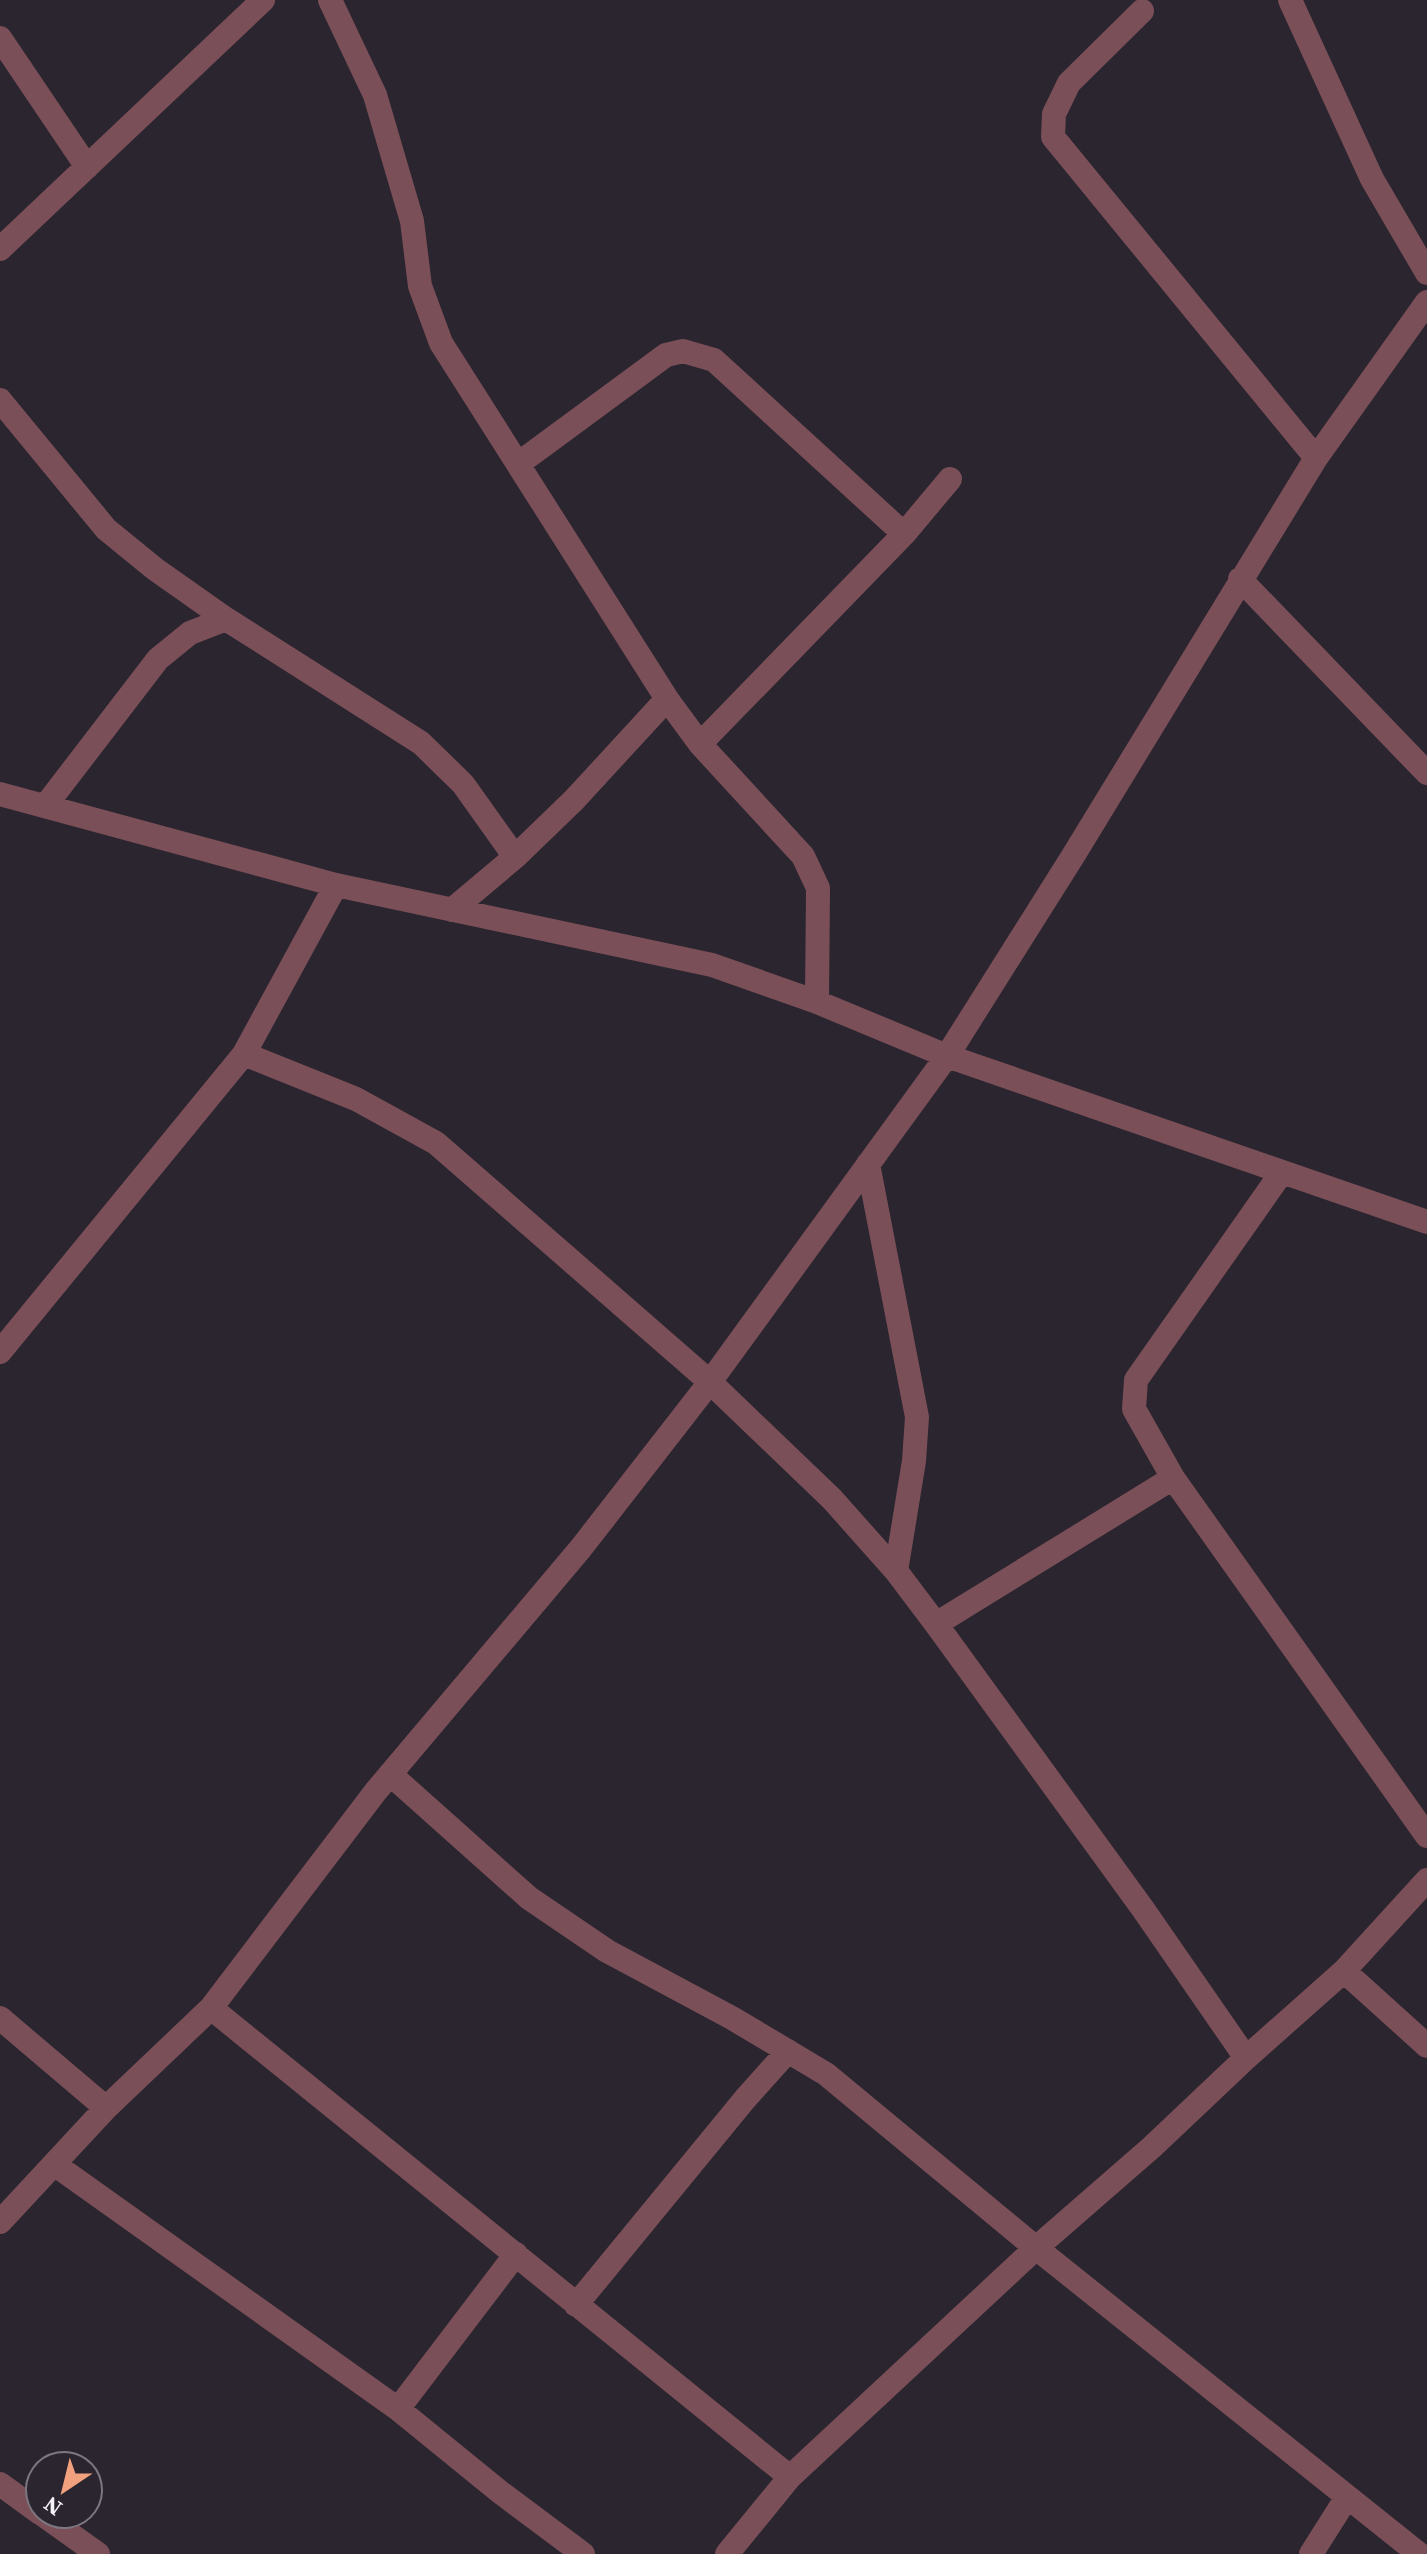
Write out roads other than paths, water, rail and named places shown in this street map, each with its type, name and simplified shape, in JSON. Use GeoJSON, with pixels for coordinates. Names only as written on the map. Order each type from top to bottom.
{"type":"FeatureCollection","features":[{"type":"Feature","properties":{"kind":"street"},"geometry":{"type":"LineString","coordinates":[[0,249],[263,0]]}},
{"type":"Feature","properties":{"kind":"street"},"geometry":{"type":"LineString","coordinates":[[330,0],[375,95],[412,221],[420,286],[441,343],[667,699],[700,744],[803,856],[818,888],[817,1002]]}},
{"type":"Feature","properties":{"kind":"street"},"geometry":{"type":"LineString","coordinates":[[1290,0],[1372,179],[1427,273]]}},
{"type":"Feature","properties":{"kind":"street"},"geometry":{"type":"LineString","coordinates":[[1142,11],[1069,83],[1054,114],[1053,137],[1316,458]]}},
{"type":"Feature","properties":{"kind":"street"},"geometry":{"type":"LineString","coordinates":[[0,38],[87,167]]}},
{"type":"Feature","properties":{"kind":"street"},"geometry":{"type":"LineString","coordinates":[[0,2222],[106,2108],[211,2008],[390,1774],[581,1548],[710,1382],[947,1056],[1316,458],[1427,302]]}},
{"type":"Feature","properties":{"kind":"street"},"geometry":{"type":"LineString","coordinates":[[518,464],[666,355],[683,351],[714,360],[904,534]]}},
{"type":"Feature","properties":{"kind":"street"},"geometry":{"type":"LineString","coordinates":[[0,400],[106,529],[155,569],[226,619],[421,743],[463,784],[515,857]]}},
{"type":"Feature","properties":{"kind":"street"},"geometry":{"type":"LineString","coordinates":[[700,744],[904,534],[950,479]]}},
{"type":"Feature","properties":{"kind":"street"},"geometry":{"type":"LineString","coordinates":[[1240,579],[1427,773]]}},
{"type":"Feature","properties":{"kind":"street"},"geometry":{"type":"LineString","coordinates":[[46,805],[158,659],[190,633],[226,619]]}},
{"type":"Feature","properties":{"kind":"street"},"geometry":{"type":"LineString","coordinates":[[452,910],[515,857],[574,800],[667,699]]}},
{"type":"Feature","properties":{"kind":"street"},"geometry":{"type":"LineString","coordinates":[[0,794],[336,885],[712,965],[817,1002],[947,1056],[1427,1222]]}},
{"type":"Feature","properties":{"kind":"street"},"geometry":{"type":"LineString","coordinates":[[0,1352],[244,1054],[336,885]]}},
{"type":"Feature","properties":{"kind":"street"},"geometry":{"type":"LineString","coordinates":[[244,1054],[356,1099],[436,1143],[710,1382],[832,1499],[896,1571],[936,1624],[1143,1909],[1246,2058]]}},
{"type":"Feature","properties":{"kind":"street"},"geometry":{"type":"LineString","coordinates":[[868,1164],[917,1417],[914,1461],[896,1571]]}},
{"type":"Feature","properties":{"kind":"street"},"geometry":{"type":"LineString","coordinates":[[1282,1172],[1136,1380],[1134,1409],[1173,1478],[1427,1836]]}},
{"type":"Feature","properties":{"kind":"street"},"geometry":{"type":"LineString","coordinates":[[936,1624],[1173,1478]]}},
{"type":"Feature","properties":{"kind":"street"},"geometry":{"type":"LineString","coordinates":[[390,1774],[529,1898],[607,1951],[732,2018],[826,2074],[1036,2248],[1419,2554]]}},
{"type":"Feature","properties":{"kind":"street"},"geometry":{"type":"LineString","coordinates":[[727,2554],[790,2477],[1036,2248],[1152,2147],[1344,1971],[1427,1880]]}},
{"type":"Feature","properties":{"kind":"street"},"geometry":{"type":"LineString","coordinates":[[1344,1971],[1427,2046]]}},
{"type":"Feature","properties":{"kind":"street"},"geometry":{"type":"LineString","coordinates":[[211,2008],[790,2477]]}},
{"type":"Feature","properties":{"kind":"street"},"geometry":{"type":"LineString","coordinates":[[0,2018],[106,2108]]}},
{"type":"Feature","properties":{"kind":"street"},"geometry":{"type":"LineString","coordinates":[[576,2305],[788,2051]]}},
{"type":"Feature","properties":{"kind":"street"},"geometry":{"type":"LineString","coordinates":[[54,2164],[398,2409],[500,2492],[583,2554]]}},
{"type":"Feature","properties":{"kind":"street"},"geometry":{"type":"LineString","coordinates":[[398,2409],[516,2254]]}},
{"type":"Feature","properties":{"kind":"street"},"geometry":{"type":"LineString","coordinates":[[0,2484],[24,2501]]}},
{"type":"Feature","properties":{"kind":"street"},"geometry":{"type":"LineString","coordinates":[[1311,2554],[1347,2497]]}},
{"type":"Feature","properties":{"kind":"street"},"geometry":{"type":"LineString","coordinates":[[65,2530],[98,2554]]}}]}
